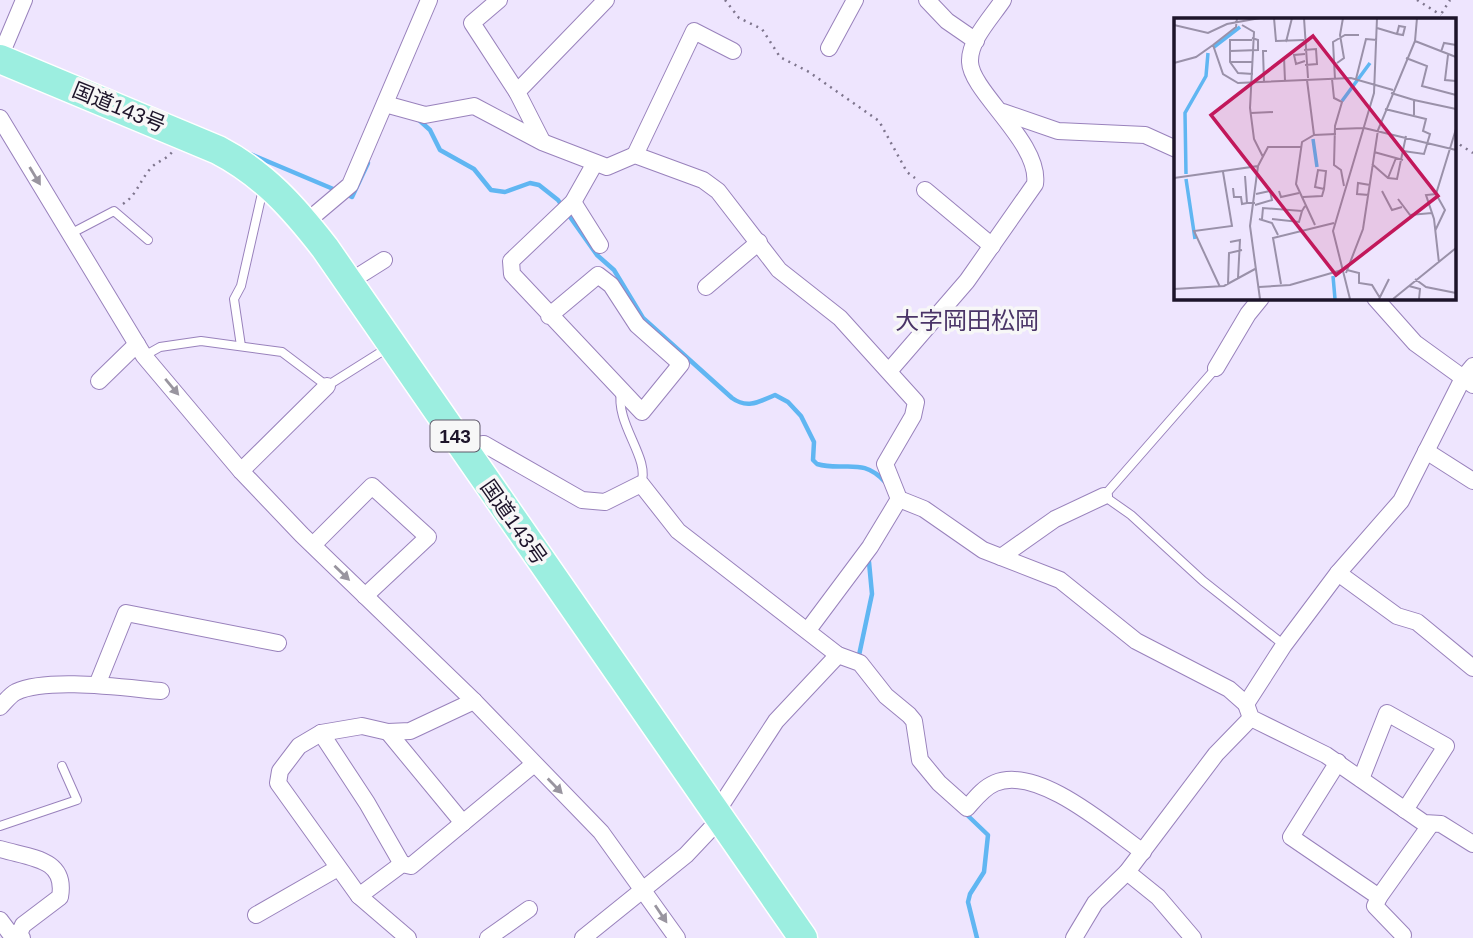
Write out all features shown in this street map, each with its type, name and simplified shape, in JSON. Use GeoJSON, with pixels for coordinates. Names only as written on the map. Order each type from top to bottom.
{"type":"FeatureCollection","features":[{"type":"Feature","properties":{"kind":"highway","name":"国道143号"},"geometry":{"type":"LineString","coordinates":[[0,58],[184,135],[243,163],[265,180],[305,223],[349,282],[803,938]]}},
{"type":"Feature","properties":{"kind":"street"},"geometry":{"type":"LineString","coordinates":[[0,58],[24,0]]}},
{"type":"Feature","properties":{"kind":"street"},"geometry":{"type":"LineString","coordinates":[[305,223],[345,191],[386,104],[429,0]]}},
{"type":"Feature","properties":{"kind":"street"},"geometry":{"type":"LineString","coordinates":[[499,0],[472,23],[517,92],[542,142]]}},
{"type":"Feature","properties":{"kind":"street"},"geometry":{"type":"LineString","coordinates":[[517,92],[606,0]]}},
{"type":"Feature","properties":{"kind":"street"},"geometry":{"type":"LineString","coordinates":[[829,48],[855,0]]}},
{"type":"Feature","properties":{"kind":"street"},"geometry":{"type":"LineString","coordinates":[[927,0],[947,21],[976,41]]}},
{"type":"Feature","properties":{"kind":"street"},"geometry":{"type":"LineString","coordinates":[[890,370],[967,281],[1035,184],[1037,171],[1003,112],[976,79],[970,62],[976,41],[1003,0]]}},
{"type":"Feature","properties":{"kind":"street"},"geometry":{"type":"LineString","coordinates":[[386,104],[425,115],[474,106],[542,142],[607,167],[635,155],[694,31],[733,51]]}},
{"type":"Feature","properties":{"kind":"street"},"geometry":{"type":"LineString","coordinates":[[1003,112],[1058,131],[1145,135],[1174,149]]}},
{"type":"Feature","properties":{"kind":"street"},"geometry":{"type":"LineString","coordinates":[[0,118],[140,350],[241,471],[474,701],[601,832],[677,938]]}},
{"type":"Feature","properties":{"kind":"street"},"geometry":{"type":"LineString","coordinates":[[635,155],[703,180],[734,208],[779,270],[840,318],[890,370],[916,402],[913,416],[885,464],[899,499],[924,509],[983,550],[1060,580],[1136,641],[1229,689],[1249,711],[1338,762],[1424,824],[1441,824],[1473,844]]}},
{"type":"Feature","properties":{"kind":"street"},"geometry":{"type":"LineString","coordinates":[[550,316],[598,275],[611,285],[637,325],[681,365],[642,412],[550,316],[512,274],[511,261],[568,206],[595,163]]}},
{"type":"Feature","properties":{"kind":"street"},"geometry":{"type":"LineString","coordinates":[[925,190],[992,246]]}},
{"type":"Feature","properties":{"kind":"street"},"geometry":{"type":"LineString","coordinates":[[568,206],[600,244]]}},
{"type":"Feature","properties":{"kind":"street"},"geometry":{"type":"LineString","coordinates":[[706,288],[759,242]]}},
{"type":"Feature","properties":{"kind":"street"},"geometry":{"type":"LineString","coordinates":[[349,282],[384,260]]}},
{"type":"Feature","properties":{"kind":"street"},"geometry":{"type":"LineString","coordinates":[[1216,368],[1248,314],[1260,299]]}},
{"type":"Feature","properties":{"kind":"street"},"geometry":{"type":"LineString","coordinates":[[1074,938],[1095,903],[1127,872],[1249,711],[1284,645],[1338,573],[1401,501],[1426,451],[1470,376],[1415,343],[1375,299]]}},
{"type":"Feature","properties":{"kind":"street"},"geometry":{"type":"LineString","coordinates":[[99,381],[140,350]]}},
{"type":"Feature","properties":{"kind":"street"},"geometry":{"type":"LineString","coordinates":[[241,471],[327,386]]}},
{"type":"Feature","properties":{"kind":"street"},"geometry":{"type":"LineString","coordinates":[[463,447],[484,444],[582,500],[605,502],[641,484],[678,531],[838,654],[858,662],[886,696],[914,722],[920,760],[926,769],[967,808],[994,783],[1018,781],[1059,793],[1143,852]]}},
{"type":"Feature","properties":{"kind":"street"},"geometry":{"type":"LineString","coordinates":[[1426,451],[1473,481]]}},
{"type":"Feature","properties":{"kind":"street"},"geometry":{"type":"LineString","coordinates":[[313,545],[372,485],[428,537],[365,596]]}},
{"type":"Feature","properties":{"kind":"street"},"geometry":{"type":"LineString","coordinates":[[1001,557],[1055,519],[1104,496]]}},
{"type":"Feature","properties":{"kind":"street"},"geometry":{"type":"LineString","coordinates":[[808,630],[870,547],[899,499]]}},
{"type":"Feature","properties":{"kind":"street"},"geometry":{"type":"LineString","coordinates":[[1338,573],[1397,616],[1417,622],[1473,668]]}},
{"type":"Feature","properties":{"kind":"street"},"geometry":{"type":"LineString","coordinates":[[97,685],[126,613],[278,643]]}},
{"type":"Feature","properties":{"kind":"street"},"geometry":{"type":"LineString","coordinates":[[583,938],[686,855],[718,816],[763,738],[838,654]]}},
{"type":"Feature","properties":{"kind":"street"},"geometry":{"type":"LineString","coordinates":[[0,707],[13,693],[28,688],[97,685],[161,691]]}},
{"type":"Feature","properties":{"kind":"street"},"geometry":{"type":"LineString","coordinates":[[408,938],[359,896],[278,783],[280,771],[299,746],[321,733],[362,726],[388,732],[410,731],[474,701]]}},
{"type":"Feature","properties":{"kind":"street"},"geometry":{"type":"LineString","coordinates":[[1362,779],[1387,713],[1446,746],[1405,810]]}},
{"type":"Feature","properties":{"kind":"street"},"geometry":{"type":"LineString","coordinates":[[388,732],[463,823]]}},
{"type":"Feature","properties":{"kind":"street"},"geometry":{"type":"LineString","coordinates":[[321,733],[368,803],[402,864],[411,866],[534,764]]}},
{"type":"Feature","properties":{"kind":"street"},"geometry":{"type":"LineString","coordinates":[[1338,762],[1291,837],[1379,897]]}},
{"type":"Feature","properties":{"kind":"street"},"geometry":{"type":"LineString","coordinates":[[1403,935],[1375,906],[1431,824]]}},
{"type":"Feature","properties":{"kind":"street"},"geometry":{"type":"LineString","coordinates":[[0,849],[50,864],[60,872],[63,884],[60,897],[23,925],[20,936],[9,932],[0,920]]}},
{"type":"Feature","properties":{"kind":"street"},"geometry":{"type":"LineString","coordinates":[[359,896],[402,864]]}},
{"type":"Feature","properties":{"kind":"street"},"geometry":{"type":"LineString","coordinates":[[256,915],[338,868]]}},
{"type":"Feature","properties":{"kind":"street"},"geometry":{"type":"LineString","coordinates":[[1127,872],[1158,897],[1193,938]]}},
{"type":"Feature","properties":{"kind":"street"},"geometry":{"type":"LineString","coordinates":[[488,938],[529,909]]}},
{"type":"Feature","properties":{"kind":"lane"},"geometry":{"type":"LineString","coordinates":[[240,346],[234,299],[241,286],[265,180]]}},
{"type":"Feature","properties":{"kind":"lane"},"geometry":{"type":"LineString","coordinates":[[70,234],[114,211],[148,240]]}},
{"type":"Feature","properties":{"kind":"lane"},"geometry":{"type":"LineString","coordinates":[[140,350],[201,341],[282,352],[327,386],[392,345]]}},
{"type":"Feature","properties":{"kind":"lane"},"geometry":{"type":"LineString","coordinates":[[1216,368],[1104,496],[1131,515],[1203,581],[1284,645]]}},
{"type":"Feature","properties":{"kind":"lane"},"geometry":{"type":"LineString","coordinates":[[621,391],[622,421],[644,476],[641,484]]}},
{"type":"Feature","properties":{"kind":"lane"},"geometry":{"type":"LineString","coordinates":[[0,826],[77,800],[62,765]]}},
{"type":"Feature","properties":{"kind":"path"},"geometry":{"type":"LineString","coordinates":[[725,0],[739,18],[762,29],[780,57],[809,72],[879,121],[907,172],[925,190]]}},
{"type":"Feature","properties":{"kind":"path"},"geometry":{"type":"LineString","coordinates":[[1417,0],[1440,17],[1450,0]]}},
{"type":"Feature","properties":{"kind":"path"},"geometry":{"type":"LineString","coordinates":[[114,211],[132,198],[152,166],[167,159],[184,135]]}},
{"type":"Feature","properties":{"kind":"path"},"geometry":{"type":"LineString","coordinates":[[1456,142],[1473,153]]}},
{"type":"Feature","properties":{"kind":"waterway"},"geometry":{"type":"LineString","coordinates":[[419,120],[430,130],[440,150],[474,169],[491,190],[505,192],[530,183],[539,185],[558,200],[597,255],[614,270],[643,318],[732,398],[748,404],[775,395],[788,402],[801,416],[814,442],[813,460],[817,464],[861,467],[878,475],[886,483]]}},
{"type":"Feature","properties":{"kind":"waterway"},"geometry":{"type":"LineString","coordinates":[[250,154],[338,191]]}},
{"type":"Feature","properties":{"kind":"waterway"},"geometry":{"type":"LineString","coordinates":[[346,194],[352,197],[368,163]]}},
{"type":"Feature","properties":{"kind":"waterway"},"geometry":{"type":"LineString","coordinates":[[858,660],[872,594],[869,562]]}},
{"type":"Feature","properties":{"kind":"waterway"},"geometry":{"type":"LineString","coordinates":[[964,812],[988,835],[984,872],[968,902],[977,938]]}},
{"type":"Feature","properties":{"kind":"district","name":"大字岡田松岡"},"geometry":{"type":"Point","coordinates":[967,320]}}]}
